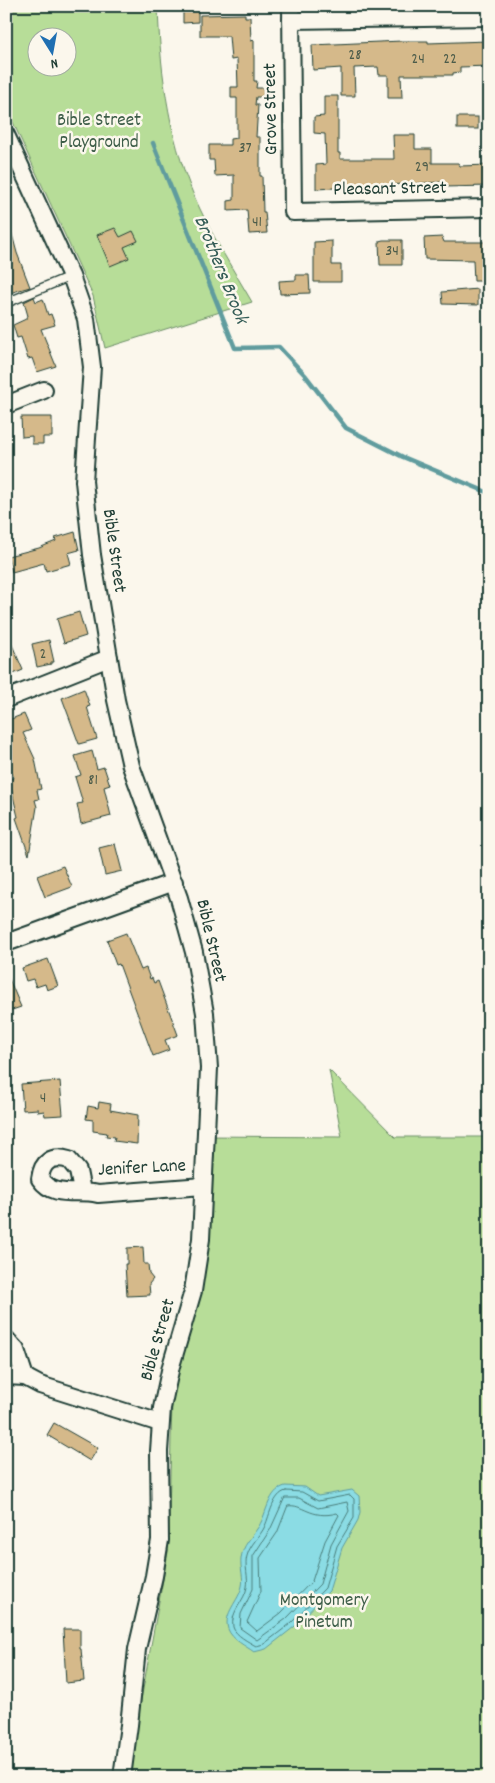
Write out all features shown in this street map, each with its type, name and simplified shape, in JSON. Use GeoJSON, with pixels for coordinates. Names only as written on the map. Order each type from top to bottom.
{"type":"FeatureCollection","features":[{"type":"Feature","properties":{"kind":"street"},"geometry":{"type":"LineString","coordinates":[[291,13],[489,17]]}},
{"type":"Feature","properties":{"kind":"street","name":"Grove Street"},"geometry":{"type":"LineString","coordinates":[[291,13],[293,212]]}},
{"type":"Feature","properties":{"kind":"street","name":"Bible Street"},"geometry":{"type":"LineString","coordinates":[[6,136],[71,276],[86,320],[91,352],[85,496],[120,724],[131,766],[174,882],[194,952],[207,1027],[209,1068],[201,1239],[195,1281],[167,1381],[160,1423],[160,1540],[154,1576],[137,1649],[130,1725],[122,1777]]}},
{"type":"Feature","properties":{"kind":"street","name":"Pleasant Street"},"geometry":{"type":"LineString","coordinates":[[293,212],[489,208]]}},
{"type":"Feature","properties":{"kind":"street"},"geometry":{"type":"LineString","coordinates":[[6,405],[44,390]]}},
{"type":"Feature","properties":{"kind":"street"},"geometry":{"type":"LineString","coordinates":[[6,699],[109,658]]}},
{"type":"Feature","properties":{"kind":"street"},"geometry":{"type":"LineString","coordinates":[[6,943],[174,882]]}},
{"type":"Feature","properties":{"kind":"street","name":"Jenifer Lane"},"geometry":{"type":"LineString","coordinates":[[82,1190],[98,1194],[203,1186]]}},
{"type":"Feature","properties":{"kind":"street"},"geometry":{"type":"LineString","coordinates":[[6,1339],[16,1350],[25,1377]]}},
{"type":"Feature","properties":{"kind":"street"},"geometry":{"type":"LineString","coordinates":[[6,1376],[25,1377],[40,1385],[160,1423]]}},
{"type":"Feature","properties":{"kind":"lane"},"geometry":{"type":"LineString","coordinates":[[6,303],[71,276]]}},
{"type":"Feature","properties":{"kind":"green space","name":"Bible Street Playground"},"geometry":{"type":"Polygon","coordinates":[[[6,6],[158,6],[164,84],[168,110],[181,161],[206,221],[252,302],[105,348],[93,296],[6,107],[6,6]]]}},
{"type":"Feature","properties":{"kind":"green space","name":"Montgomery Pinetum"},"geometry":{"type":"Polygon","coordinates":[[[329,1070],[395,1137],[489,1137],[489,1777],[127,1777],[168,1552],[172,1403],[197,1291],[205,1136],[342,1137],[329,1070]]]}},
{"type":"Feature","properties":{"kind":"water"},"geometry":{"type":"Polygon","coordinates":[[[285,1486],[305,1487],[318,1496],[352,1490],[359,1496],[360,1512],[358,1520],[342,1548],[329,1591],[294,1627],[266,1649],[254,1652],[236,1640],[230,1633],[227,1623],[229,1612],[242,1586],[241,1562],[243,1550],[262,1521],[271,1497],[285,1486]]]}},
{"type":"Feature","properties":{"kind":"building"},"geometry":{"type":"Polygon","coordinates":[[[183,7],[198,7],[198,22],[183,23],[183,7]]]}},
{"type":"Feature","properties":{"kind":"building"},"geometry":{"type":"Polygon","coordinates":[[[245,14],[245,17],[250,17],[251,41],[254,40],[254,81],[257,81],[256,88],[264,88],[264,97],[256,97],[255,105],[258,105],[256,137],[260,137],[260,176],[262,176],[263,212],[265,212],[267,233],[249,234],[247,210],[228,211],[228,201],[234,200],[234,175],[215,176],[214,160],[209,160],[209,145],[230,145],[230,139],[237,138],[237,98],[231,98],[231,87],[238,87],[237,59],[231,60],[229,36],[200,36],[200,15],[245,14]]]}},
{"type":"Feature","properties":{"kind":"building"},"geometry":{"type":"Polygon","coordinates":[[[428,41],[428,43],[488,41],[489,66],[460,67],[460,72],[453,73],[453,75],[401,75],[402,98],[388,98],[388,75],[379,75],[378,67],[354,68],[355,96],[341,96],[341,68],[313,70],[312,45],[428,41]]]}},
{"type":"Feature","properties":{"kind":"building"},"geometry":{"type":"Polygon","coordinates":[[[324,96],[338,96],[338,153],[340,153],[340,159],[394,159],[393,135],[415,135],[415,149],[432,149],[432,163],[458,163],[460,166],[489,165],[489,186],[443,187],[442,182],[316,189],[316,165],[326,164],[325,134],[314,133],[314,117],[324,116],[324,96]]]}},
{"type":"Feature","properties":{"kind":"building"},"geometry":{"type":"Polygon","coordinates":[[[457,117],[478,117],[478,129],[457,129],[457,117]]]}},
{"type":"Feature","properties":{"kind":"building"},"geometry":{"type":"Polygon","coordinates":[[[10,227],[17,253],[30,287],[6,294],[6,228],[10,227]]]}},
{"type":"Feature","properties":{"kind":"building"},"geometry":{"type":"Polygon","coordinates":[[[115,228],[120,237],[133,231],[138,241],[124,247],[129,258],[110,266],[97,235],[115,228]]]}},
{"type":"Feature","properties":{"kind":"building"},"geometry":{"type":"Polygon","coordinates":[[[442,237],[444,242],[489,242],[488,281],[474,281],[473,260],[425,259],[424,238],[442,237]]]}},
{"type":"Feature","properties":{"kind":"building"},"geometry":{"type":"Polygon","coordinates":[[[402,240],[402,265],[380,265],[379,241],[402,240]]]}},
{"type":"Feature","properties":{"kind":"building"},"geometry":{"type":"Polygon","coordinates":[[[332,241],[332,265],[341,265],[341,282],[314,282],[314,242],[332,241]]]}},
{"type":"Feature","properties":{"kind":"building"},"geometry":{"type":"Polygon","coordinates":[[[296,275],[309,275],[310,293],[280,294],[279,281],[296,280],[296,275]]]}},
{"type":"Feature","properties":{"kind":"building"},"geometry":{"type":"Polygon","coordinates":[[[478,289],[478,305],[443,304],[442,292],[478,289]]]}},
{"type":"Feature","properties":{"kind":"building"},"geometry":{"type":"Polygon","coordinates":[[[34,297],[36,302],[43,299],[48,315],[51,314],[55,325],[41,329],[56,366],[37,372],[32,358],[28,359],[21,337],[17,338],[13,325],[26,319],[28,316],[24,302],[34,297]]]}},
{"type":"Feature","properties":{"kind":"building"},"geometry":{"type":"Polygon","coordinates":[[[21,417],[52,417],[52,437],[43,437],[43,444],[32,444],[32,436],[22,437],[21,417]]]}},
{"type":"Feature","properties":{"kind":"building"},"geometry":{"type":"Polygon","coordinates":[[[75,532],[79,550],[68,553],[71,564],[46,571],[44,563],[12,572],[8,556],[39,548],[56,541],[55,538],[75,532]]]}},
{"type":"Feature","properties":{"kind":"building"},"geometry":{"type":"Polygon","coordinates":[[[79,612],[86,636],[64,643],[57,619],[79,612]]]}},
{"type":"Feature","properties":{"kind":"building"},"geometry":{"type":"Polygon","coordinates":[[[6,631],[23,670],[6,677],[6,631]]]}},
{"type":"Feature","properties":{"kind":"building"},"geometry":{"type":"Polygon","coordinates":[[[49,640],[54,662],[37,667],[32,644],[49,640]]]}},
{"type":"Feature","properties":{"kind":"building"},"geometry":{"type":"Polygon","coordinates":[[[84,689],[90,706],[87,707],[97,739],[79,744],[62,698],[84,689]]]}},
{"type":"Feature","properties":{"kind":"building"},"geometry":{"type":"Polygon","coordinates":[[[24,714],[31,730],[23,733],[35,759],[41,789],[37,790],[39,799],[35,800],[37,807],[29,855],[16,818],[18,817],[9,779],[14,778],[6,759],[6,721],[24,714]]]}},
{"type":"Feature","properties":{"kind":"building"},"geometry":{"type":"Polygon","coordinates":[[[92,751],[97,769],[104,767],[110,785],[104,787],[111,816],[81,824],[77,804],[83,803],[75,777],[81,775],[75,756],[92,751]]]}},
{"type":"Feature","properties":{"kind":"building"},"geometry":{"type":"Polygon","coordinates":[[[115,844],[122,871],[105,875],[99,848],[115,844]]]}},
{"type":"Feature","properties":{"kind":"building"},"geometry":{"type":"Polygon","coordinates":[[[63,866],[72,887],[45,897],[37,876],[63,866]]]}},
{"type":"Feature","properties":{"kind":"building"},"geometry":{"type":"Polygon","coordinates":[[[126,933],[141,970],[146,968],[150,979],[152,978],[154,983],[158,981],[178,1035],[165,1040],[169,1050],[153,1056],[119,964],[116,965],[107,940],[126,933]]]}},
{"type":"Feature","properties":{"kind":"building"},"geometry":{"type":"Polygon","coordinates":[[[48,959],[58,986],[47,990],[45,984],[36,987],[33,979],[26,981],[22,968],[48,959]]]}},
{"type":"Feature","properties":{"kind":"building"},"geometry":{"type":"Polygon","coordinates":[[[6,972],[21,1007],[6,1012],[6,972]]]}},
{"type":"Feature","properties":{"kind":"building"},"geometry":{"type":"Polygon","coordinates":[[[60,1081],[63,1115],[45,1116],[44,1111],[38,1112],[38,1109],[23,1110],[21,1084],[60,1081]]]}},
{"type":"Feature","properties":{"kind":"building"},"geometry":{"type":"Polygon","coordinates":[[[99,1102],[111,1104],[110,1110],[138,1115],[137,1144],[114,1141],[115,1137],[106,1136],[107,1133],[93,1131],[93,1120],[86,1119],[88,1106],[98,1108],[99,1102]]]}},
{"type":"Feature","properties":{"kind":"building"},"geometry":{"type":"Polygon","coordinates":[[[143,1247],[144,1264],[148,1264],[149,1274],[153,1279],[149,1284],[150,1295],[127,1296],[125,1264],[127,1264],[127,1248],[143,1247]]]}},
{"type":"Feature","properties":{"kind":"building"},"geometry":{"type":"Polygon","coordinates":[[[54,1423],[98,1448],[90,1461],[47,1435],[54,1423]]]}},
{"type":"Feature","properties":{"kind":"building"},"geometry":{"type":"Polygon","coordinates":[[[63,1629],[80,1629],[80,1649],[84,1681],[66,1683],[63,1629]]]}},
{"type":"Feature","properties":{"kind":"waterway","name":"Brothers Brook"},"geometry":{"type":"LineString","coordinates":[[153,143],[235,348],[279,347],[305,375],[346,428],[403,457],[489,493]]}}]}
